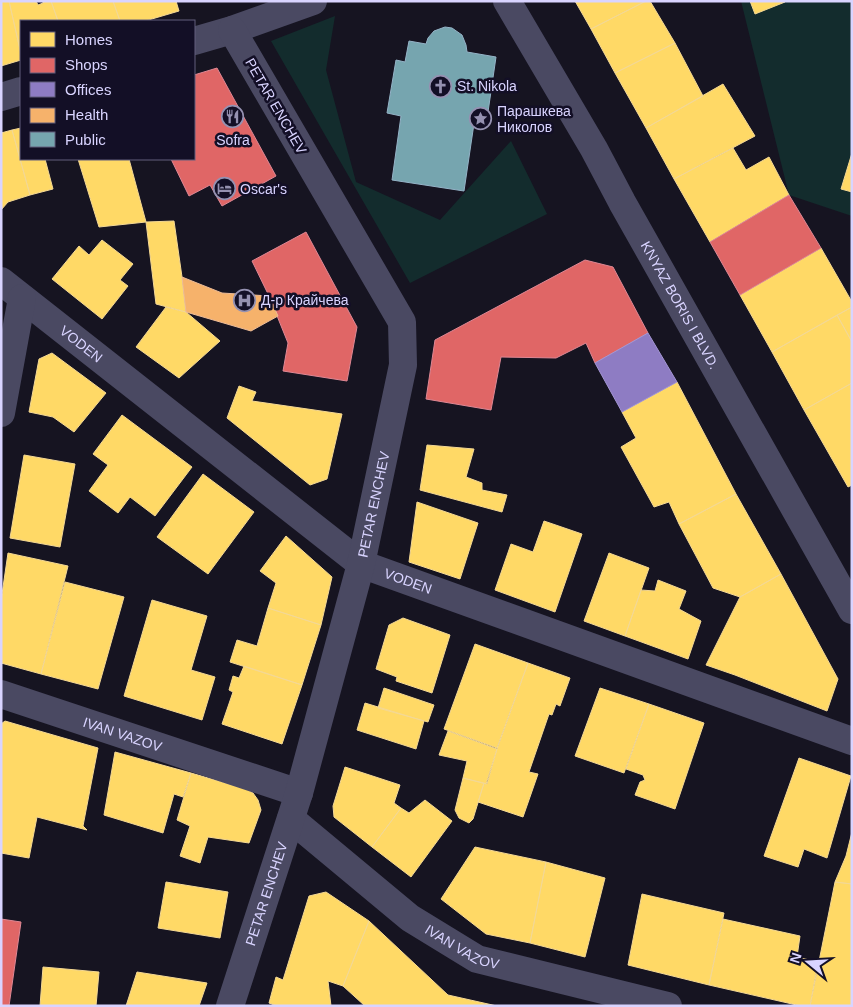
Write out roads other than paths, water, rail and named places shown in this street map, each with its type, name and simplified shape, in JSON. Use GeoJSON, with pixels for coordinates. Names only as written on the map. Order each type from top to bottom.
{"type":"FeatureCollection","features":[{"type":"Feature","properties":{"kind":"street"},"geometry":{"type":"LineString","coordinates":[[195,41],[232,30],[313,1]]}},
{"type":"Feature","properties":{"kind":"street","name":"KNYAZ BORIS I BLVD."},"geometry":{"type":"LineString","coordinates":[[507,1],[594,149],[852,610]]}},
{"type":"Feature","properties":{"kind":"street","name":"PETAR ENCHEV"},"geometry":{"type":"LineString","coordinates":[[230,1006],[299,793],[361,564],[403,365],[402,322],[232,30]]}},
{"type":"Feature","properties":{"kind":"street"},"geometry":{"type":"LineString","coordinates":[[1,97],[20,91]]}},
{"type":"Feature","properties":{"kind":"street","name":"VODEN"},"geometry":{"type":"LineString","coordinates":[[1,280],[361,564],[852,741]]}},
{"type":"Feature","properties":{"kind":"street"},"geometry":{"type":"LineString","coordinates":[[1,412],[22,298]]}},
{"type":"Feature","properties":{"kind":"street","name":"IVAN VAZOV"},"geometry":{"type":"LineString","coordinates":[[1,694],[299,793]]}},
{"type":"Feature","properties":{"kind":"street","name":"IVAN VAZOV"},"geometry":{"type":"LineString","coordinates":[[291,819],[410,918],[477,960],[668,1006]]}},
{"type":"Feature","properties":{"kind":"place","name":"St. Nikola"},"geometry":{"type":"Point","coordinates":[441,86]}},
{"type":"Feature","properties":{"kind":"place","name":"Sofra"},"geometry":{"type":"Point","coordinates":[233,117]}},
{"type":"Feature","properties":{"kind":"place","name":"Парашкева Николов"},"geometry":{"type":"Point","coordinates":[481,119]}},
{"type":"Feature","properties":{"kind":"place","name":"Oscar's"},"geometry":{"type":"Point","coordinates":[224,189]}},
{"type":"Feature","properties":{"kind":"place","name":"Д-р Крайчева"},"geometry":{"type":"Point","coordinates":[245,300]}}]}
